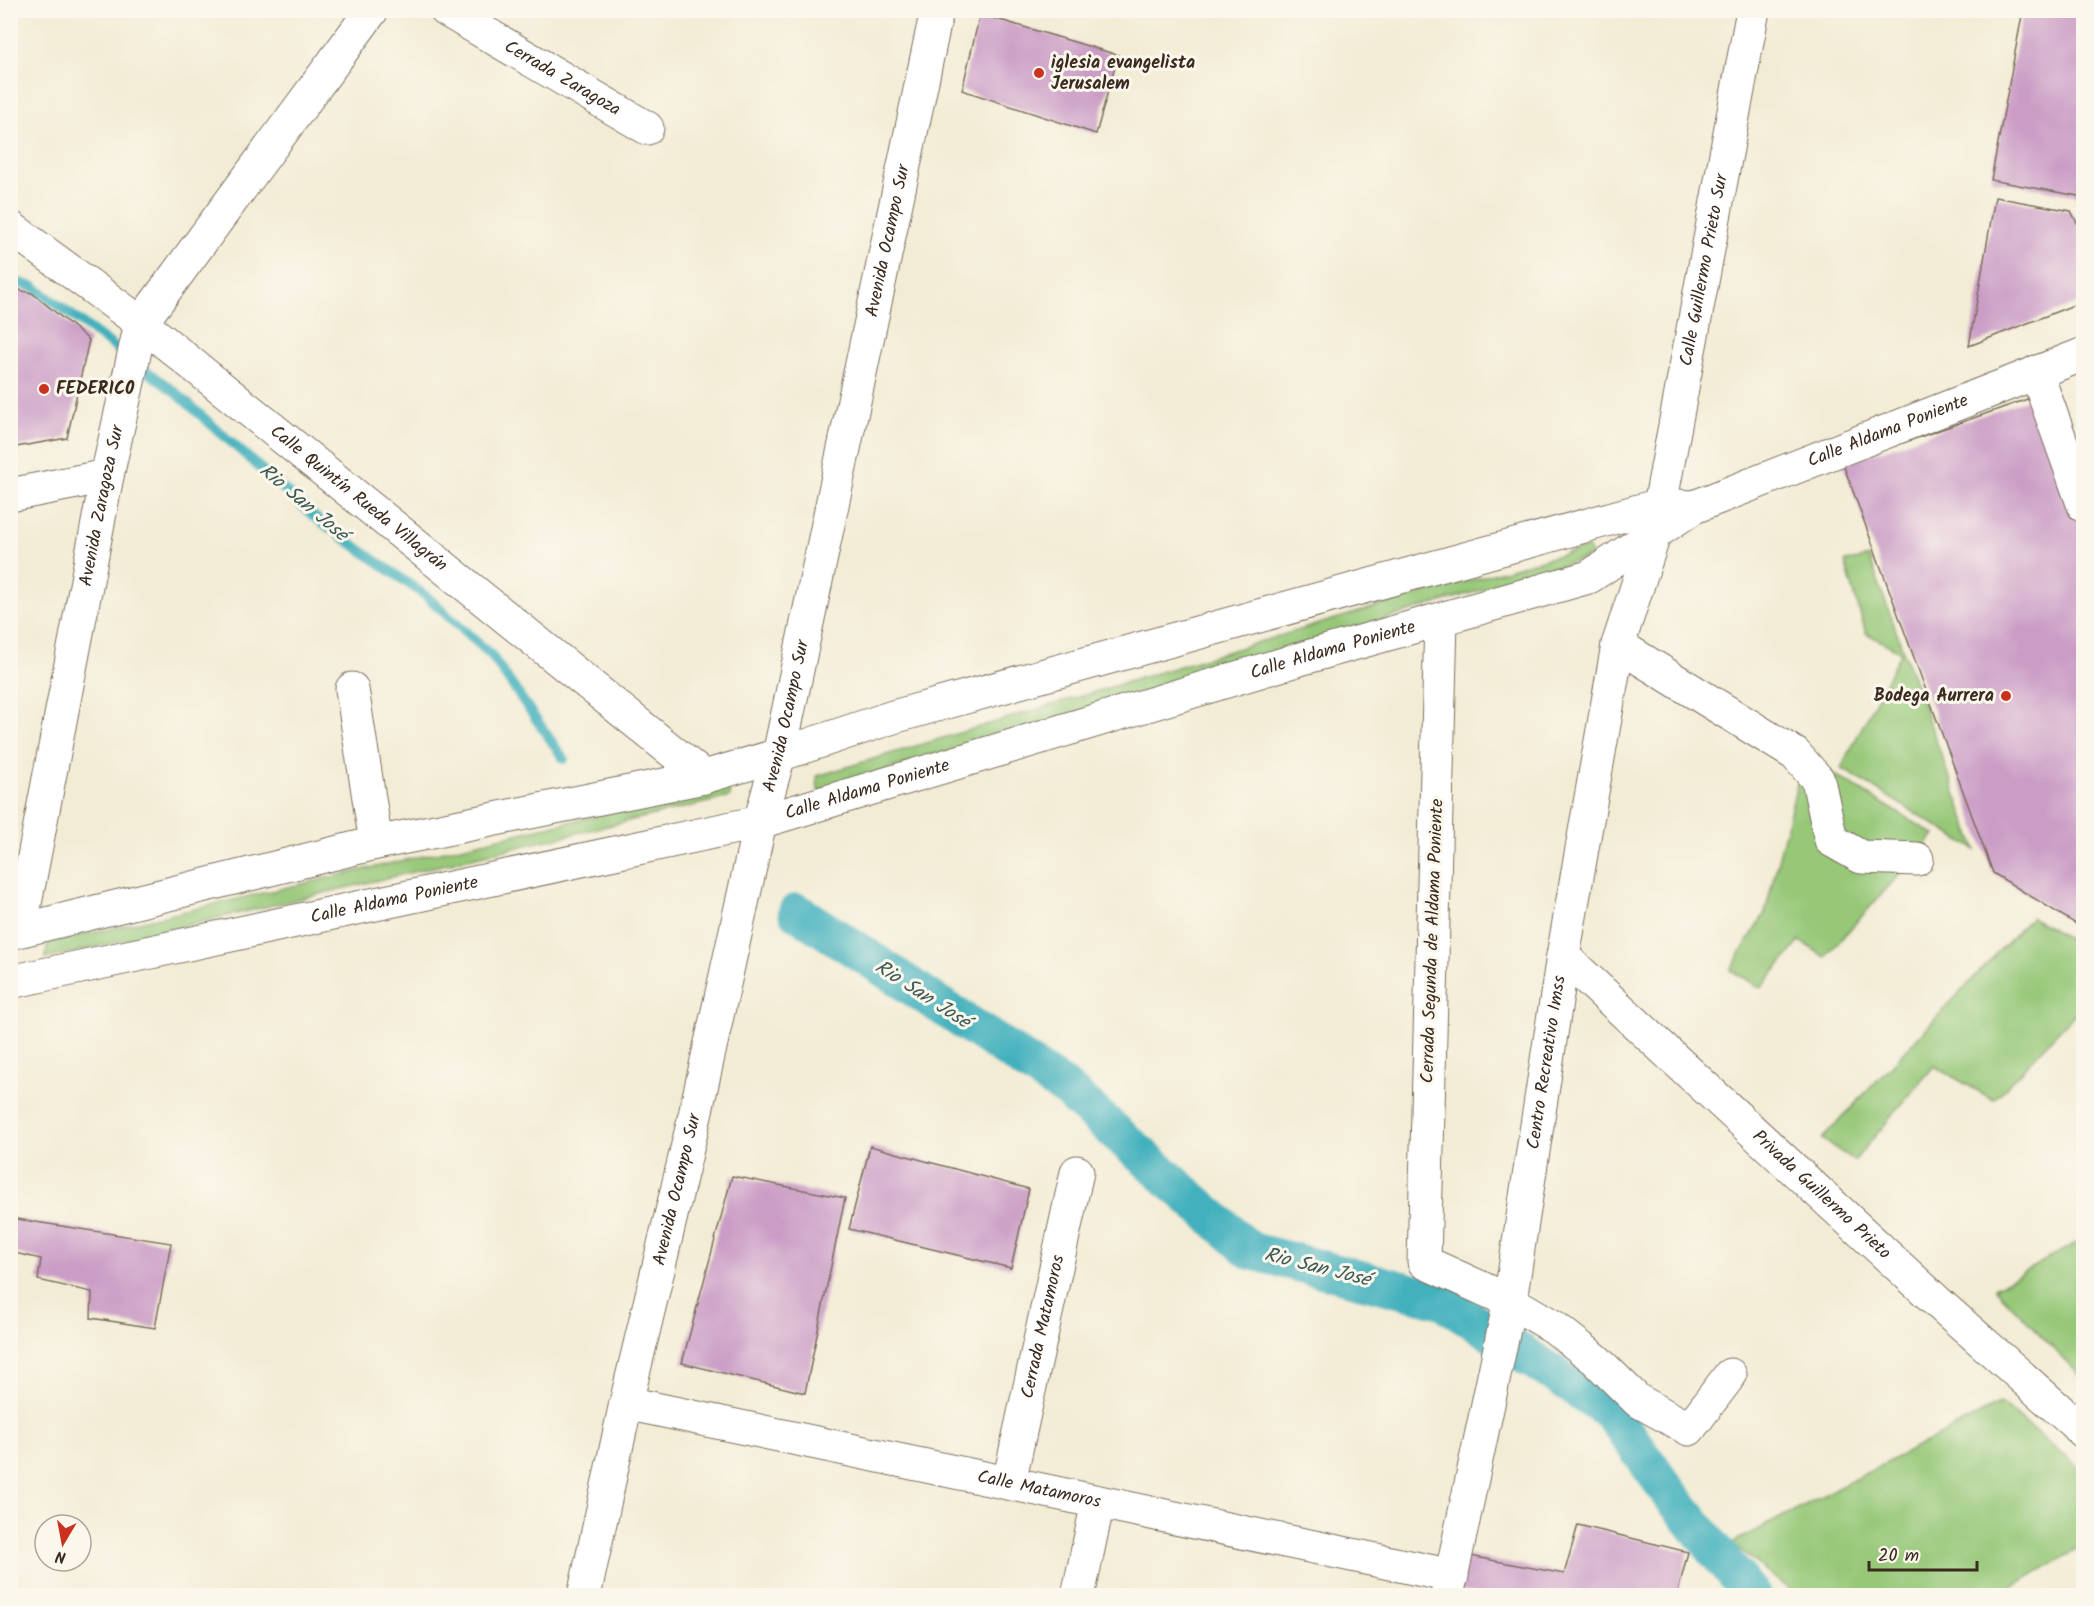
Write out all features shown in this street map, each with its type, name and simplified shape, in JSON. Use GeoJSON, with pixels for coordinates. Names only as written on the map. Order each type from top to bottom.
{"type":"FeatureCollection","features":[{"type":"Feature","properties":{"kind":"street","name":"Avenida Zaragoza Sur"},"geometry":{"type":"LineString","coordinates":[[11,983],[15,931],[106,477],[138,335],[372,10]]}},
{"type":"Feature","properties":{"kind":"street","name":"Cerrada Zaragoza"},"geometry":{"type":"LineString","coordinates":[[446,10],[647,128]]}},
{"type":"Feature","properties":{"kind":"street","name":"Avenida Ocampo Sur"},"geometry":{"type":"LineString","coordinates":[[584,1596],[626,1403],[693,1124],[760,822],[779,755],[937,10]]}},
{"type":"Feature","properties":{"kind":"street","name":"Calle Guillermo Prieto Sur"},"geometry":{"type":"LineString","coordinates":[[1657,518],[1753,10]]}},
{"type":"Feature","properties":{"kind":"street","name":"Calle Quintín Rueda Villagrán"},"geometry":{"type":"LineString","coordinates":[[10,227],[138,335],[704,777]]}},
{"type":"Feature","properties":{"kind":"street","name":"Calle Aldama Poniente"},"geometry":{"type":"LineString","coordinates":[[15,931],[376,843],[704,777],[893,717],[1657,518],[1694,507],[2084,354]]}},
{"type":"Feature","properties":{"kind":"street"},"geometry":{"type":"LineString","coordinates":[[2036,372],[2084,506]]}},
{"type":"Feature","properties":{"kind":"street"},"geometry":{"type":"LineString","coordinates":[[10,495],[106,477]]}},
{"type":"Feature","properties":{"kind":"street","name":"Calle Aldama Poniente"},"geometry":{"type":"LineString","coordinates":[[11,983],[760,822],[1300,658],[1589,577],[1657,518]]}},
{"type":"Feature","properties":{"kind":"street","name":"Centro Recreativo Imss"},"geometry":{"type":"LineString","coordinates":[[1450,1586],[1509,1309],[1563,956],[1618,645],[1657,518]]}},
{"type":"Feature","properties":{"kind":"street","name":"Cerrada Segunda de Aldama Poniente"},"geometry":{"type":"LineString","coordinates":[[1441,620],[1424,1262],[1509,1309]]}},
{"type":"Feature","properties":{"kind":"street"},"geometry":{"type":"LineString","coordinates":[[1618,645],[1795,754],[1818,780],[1831,840],[1861,857],[1917,859]]}},
{"type":"Feature","properties":{"kind":"street"},"geometry":{"type":"LineString","coordinates":[[352,689],[376,843]]}},
{"type":"Feature","properties":{"kind":"street","name":"Privada Guillermo Prieto"},"geometry":{"type":"LineString","coordinates":[[1563,956],[1936,1300],[2084,1432]]}},
{"type":"Feature","properties":{"kind":"street","name":"Cerrada Matamoros"},"geometry":{"type":"LineString","coordinates":[[1009,1482],[1077,1172]]}},
{"type":"Feature","properties":{"kind":"street"},"geometry":{"type":"LineString","coordinates":[[1509,1309],[1562,1334],[1595,1359],[1637,1400],[1689,1429],[1730,1375]]}},
{"type":"Feature","properties":{"kind":"street","name":"Calle Matamoros"},"geometry":{"type":"LineString","coordinates":[[626,1403],[1236,1529],[1450,1586]]}},
{"type":"Feature","properties":{"kind":"street"},"geometry":{"type":"LineString","coordinates":[[1078,1596],[1098,1502]]}},
{"type":"Feature","properties":{"kind":"green space"},"geometry":{"type":"Polygon","coordinates":[[[1588,547],[1593,556],[818,791],[817,776],[1375,607],[1588,547]]]}},
{"type":"Feature","properties":{"kind":"green space"},"geometry":{"type":"Polygon","coordinates":[[[1869,557],[1976,850],[1841,768],[1901,652],[1866,633],[1845,562],[1869,557]]]}},
{"type":"Feature","properties":{"kind":"green space"},"geometry":{"type":"Polygon","coordinates":[[[1804,756],[1935,835],[1825,957],[1800,941],[1761,988],[1730,970],[1765,913],[1804,756]]]}},
{"type":"Feature","properties":{"kind":"green space"},"geometry":{"type":"Polygon","coordinates":[[[728,785],[730,797],[45,959],[48,943],[728,785]]]}},
{"type":"Feature","properties":{"kind":"green space"},"geometry":{"type":"Polygon","coordinates":[[[2031,917],[2083,947],[2083,1005],[1994,1100],[1934,1066],[1854,1161],[1822,1139],[2031,917]]]}},
{"type":"Feature","properties":{"kind":"green space"},"geometry":{"type":"Polygon","coordinates":[[[2083,1239],[2083,1379],[1995,1288],[2083,1239]]]}},
{"type":"Feature","properties":{"kind":"green space"},"geometry":{"type":"Polygon","coordinates":[[[2001,1403],[2083,1471],[2084,1546],[1997,1595],[1797,1596],[1732,1543],[2001,1403]]]}},
{"type":"Feature","properties":{"kind":"building"},"geometry":{"type":"Polygon","coordinates":[[[2023,10],[2084,10],[2084,197],[1991,180],[2023,10]]]}},
{"type":"Feature","properties":{"kind":"building","name":"iglesia evangelista Jerusalem"},"geometry":{"type":"Polygon","coordinates":[[[980,14],[1118,55],[1096,134],[962,90],[980,14]]]}},
{"type":"Feature","properties":{"kind":"building"},"geometry":{"type":"Polygon","coordinates":[[[1995,197],[2071,211],[2084,237],[2084,301],[1969,346],[1995,197]]]}},
{"type":"Feature","properties":{"kind":"building","name":"FEDERIC0"},"geometry":{"type":"Polygon","coordinates":[[[10,288],[32,293],[89,340],[67,438],[10,448],[10,288]]]}},
{"type":"Feature","properties":{"kind":"building","name":"Bodega Aurrera"},"geometry":{"type":"Polygon","coordinates":[[[2039,395],[2084,519],[2084,929],[1993,873],[1843,464],[2039,395]]]}},
{"type":"Feature","properties":{"kind":"building"},"geometry":{"type":"Polygon","coordinates":[[[870,1146],[1029,1189],[1011,1268],[849,1229],[870,1146]]]}},
{"type":"Feature","properties":{"kind":"building"},"geometry":{"type":"Polygon","coordinates":[[[732,1176],[845,1198],[805,1393],[682,1363],[732,1176]]]}},
{"type":"Feature","properties":{"kind":"building"},"geometry":{"type":"Polygon","coordinates":[[[10,1218],[171,1243],[155,1328],[91,1318],[92,1292],[38,1280],[41,1259],[10,1252],[10,1218]]]}},
{"type":"Feature","properties":{"kind":"building"},"geometry":{"type":"Polygon","coordinates":[[[1578,1525],[1688,1552],[1677,1596],[1487,1596],[1455,1590],[1465,1555],[1564,1574],[1578,1525]]]}},
{"type":"Feature","properties":{"kind":"waterway","name":"Rio San José"},"geometry":{"type":"LineString","coordinates":[[10,280],[34,287],[175,392],[317,519],[426,596],[491,655],[564,759]]}},
{"type":"Feature","properties":{"kind":"waterway","name":"Rio San José"},"geometry":{"type":"LineString","coordinates":[[797,912],[1065,1088],[1251,1251],[1442,1300],[1610,1411],[1673,1498],[1752,1596]]}},
{"type":"Feature","properties":{"kind":"place","name":"iglesia evangelista Jerusalem"},"geometry":{"type":"Point","coordinates":[1039,73]}},
{"type":"Feature","properties":{"kind":"place","name":"FEDERIC0"},"geometry":{"type":"Point","coordinates":[44,389]}},
{"type":"Feature","properties":{"kind":"place","name":"Bodega Aurrera"},"geometry":{"type":"Point","coordinates":[2006,696]}}]}
